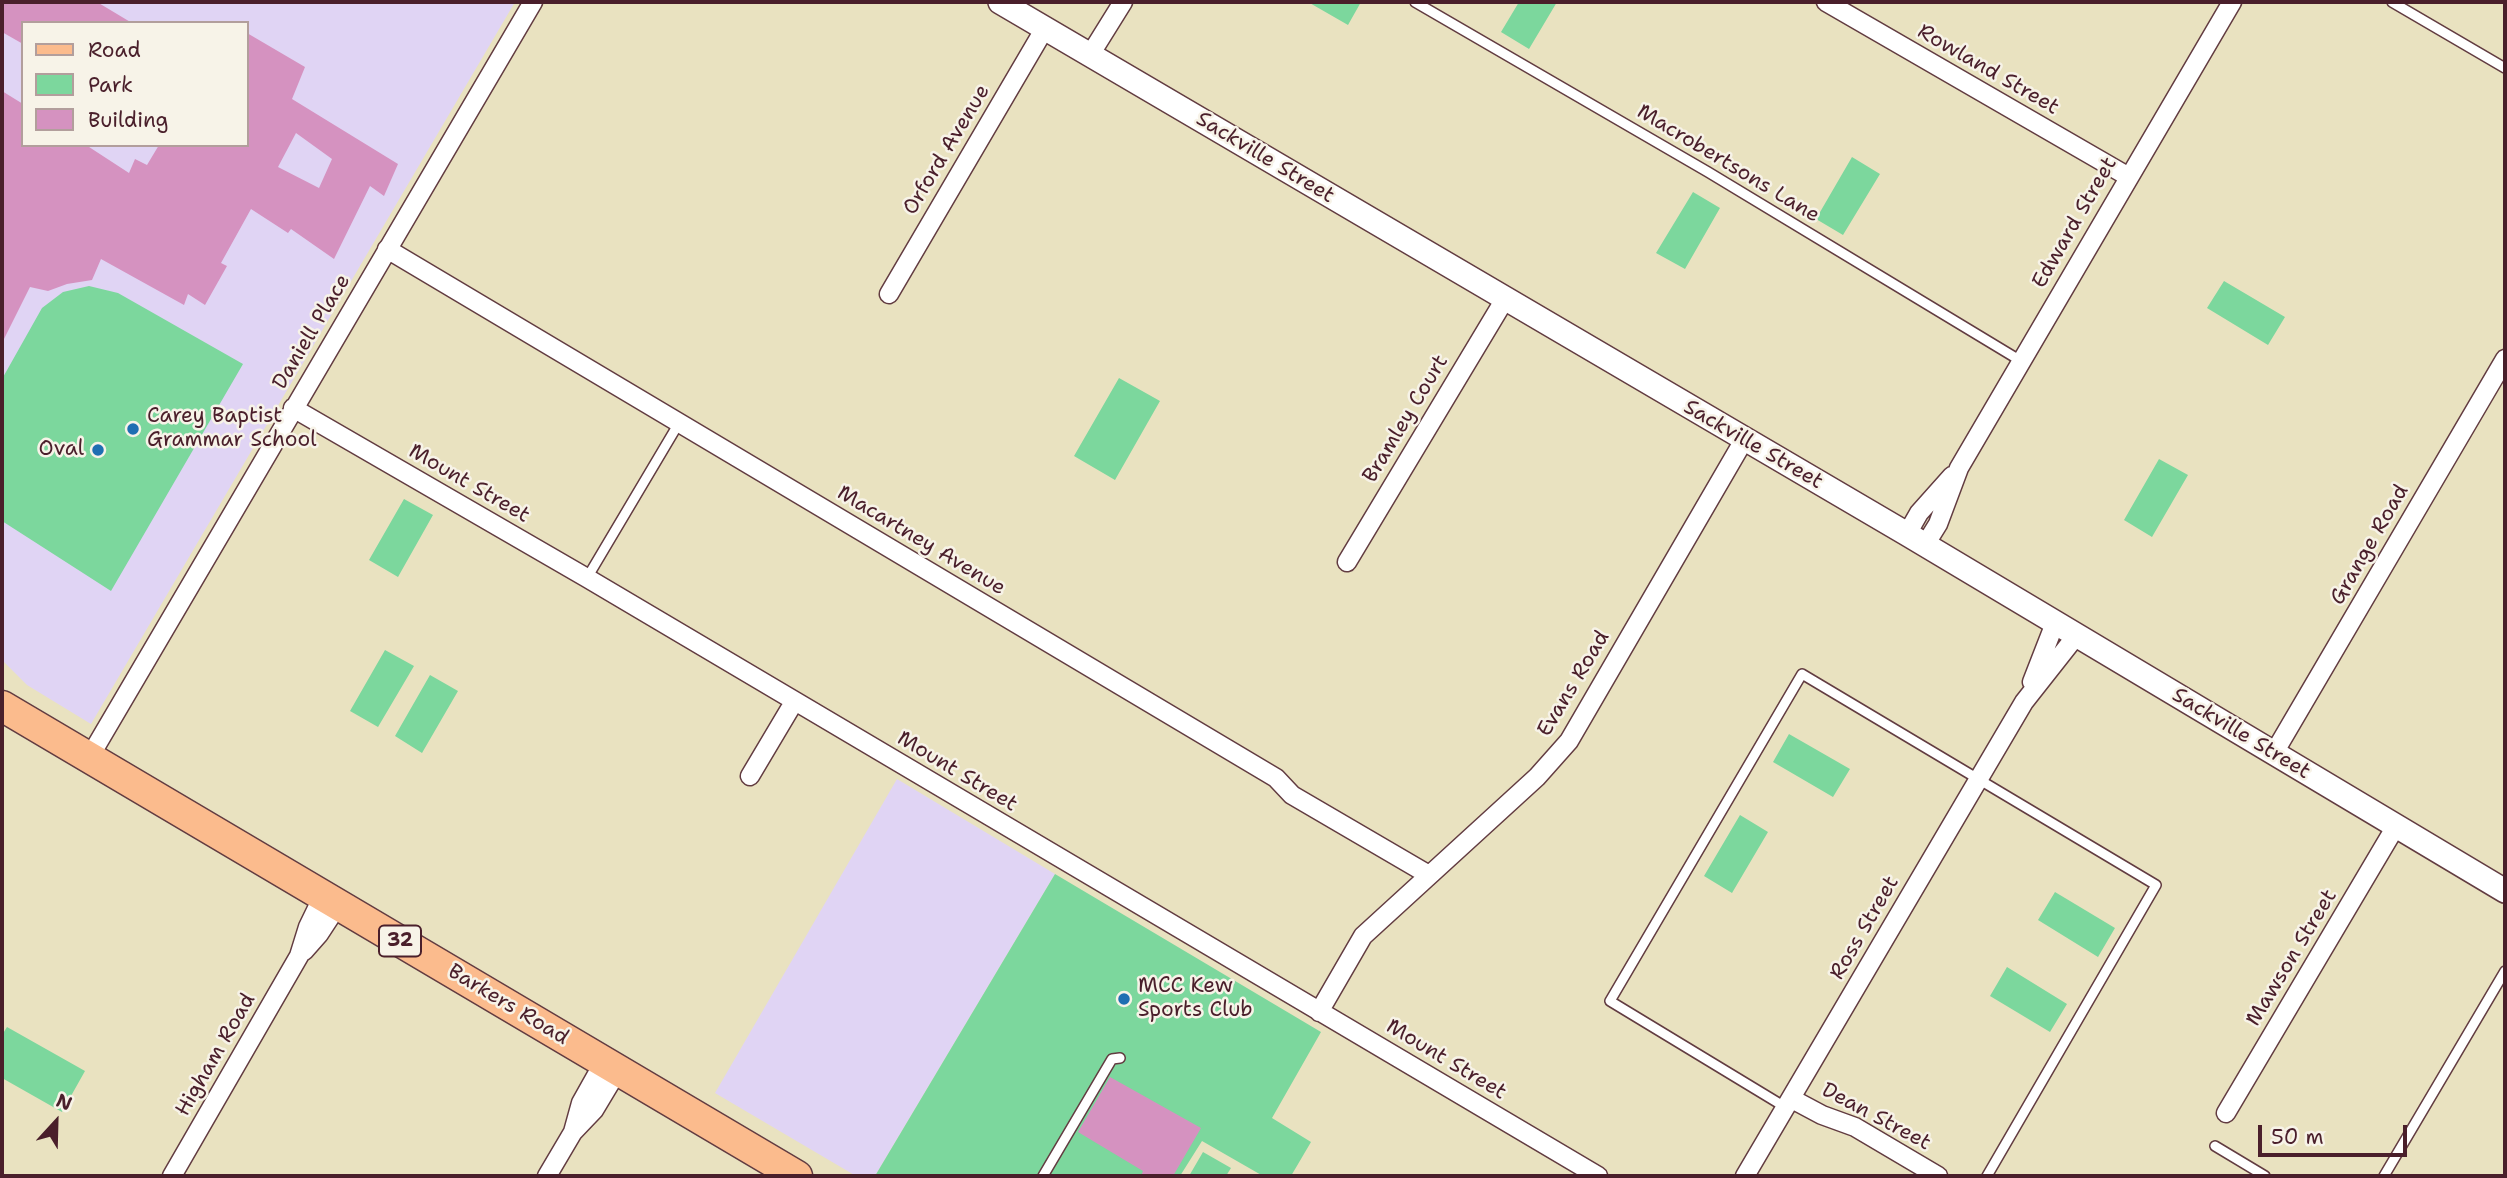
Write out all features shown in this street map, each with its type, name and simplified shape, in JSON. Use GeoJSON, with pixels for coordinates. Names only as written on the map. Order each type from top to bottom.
{"type":"FeatureCollection","features":[{"type":"Feature","properties":{"kind":"main road","name":"Barkers Road"},"geometry":{"type":"LineString","coordinates":[[2,706],[797,1176]]}},
{"type":"Feature","properties":{"kind":"street","name":"Daniell Place"},"geometry":{"type":"LineString","coordinates":[[89,758],[533,2]]}},
{"type":"Feature","properties":{"kind":"street","name":"Sackville Street"},"geometry":{"type":"LineString","coordinates":[[1000,2],[1916,540],[2505,891]]}},
{"type":"Feature","properties":{"kind":"street"},"geometry":{"type":"LineString","coordinates":[[1090,55],[1122,2]]}},
{"type":"Feature","properties":{"kind":"street","name":"Rowland Street"},"geometry":{"type":"LineString","coordinates":[[1826,2],[2129,177]]}},
{"type":"Feature","properties":{"kind":"street","name":"Edward Street"},"geometry":{"type":"LineString","coordinates":[[1916,540],[1919,513],[1959,468],[2232,2]]}},
{"type":"Feature","properties":{"kind":"street","name":"Orford Avenue"},"geometry":{"type":"LineString","coordinates":[[889,294],[1045,28]]}},
{"type":"Feature","properties":{"kind":"street","name":"Macartney Avenue"},"geometry":{"type":"LineString","coordinates":[[387,249],[1276,778],[1292,795],[1429,875]]}},
{"type":"Feature","properties":{"kind":"street","name":"Bramley Court"},"geometry":{"type":"LineString","coordinates":[[1347,562],[1505,299]]}},
{"type":"Feature","properties":{"kind":"street","name":"Grange Road"},"geometry":{"type":"LineString","coordinates":[[2274,753],[2505,359]]}},
{"type":"Feature","properties":{"kind":"street","name":"Mount Street"},"geometry":{"type":"LineString","coordinates":[[293,408],[1598,1176]]}},
{"type":"Feature","properties":{"kind":"street","name":"Evans Road"},"geometry":{"type":"LineString","coordinates":[[1319,1012],[1361,939],[1537,777],[1569,741],[1744,440]]}},
{"type":"Feature","properties":{"kind":"street","name":"Ross Street"},"geometry":{"type":"LineString","coordinates":[[2024,702],[2055,623]]}},
{"type":"Feature","properties":{"kind":"street","name":"Ross Street"},"geometry":{"type":"LineString","coordinates":[[1745,1176],[2024,702],[2076,636]]}},
{"type":"Feature","properties":{"kind":"street"},"geometry":{"type":"LineString","coordinates":[[750,776],[794,702]]}},
{"type":"Feature","properties":{"kind":"street","name":"Mawson Street"},"geometry":{"type":"LineString","coordinates":[[2226,1113],[2396,826]]}},
{"type":"Feature","properties":{"kind":"street","name":"Higham Road"},"geometry":{"type":"LineString","coordinates":[[172,1176],[299,956],[308,927],[331,900]]}},
{"type":"Feature","properties":{"kind":"street"},"geometry":{"type":"LineString","coordinates":[[547,1176],[573,1132],[581,1103],[611,1066]]}},
{"type":"Feature","properties":{"kind":"street","name":"Dean Street"},"geometry":{"type":"LineString","coordinates":[[1788,1103],[1855,1127],[1938,1176]]}},
{"type":"Feature","properties":{"kind":"lane","name":"Macrobertsons Lane"},"geometry":{"type":"LineString","coordinates":[[1415,2],[1731,186],[2021,361]]}},
{"type":"Feature","properties":{"kind":"lane"},"geometry":{"type":"LineString","coordinates":[[2392,2],[2505,68]]}},
{"type":"Feature","properties":{"kind":"lane"},"geometry":{"type":"LineString","coordinates":[[587,579],[679,424]]}},
{"type":"Feature","properties":{"kind":"lane"},"geometry":{"type":"LineString","coordinates":[[1788,1103],[1610,1001],[1802,674],[2156,885],[1987,1176]]}},
{"type":"Feature","properties":{"kind":"lane"},"geometry":{"type":"LineString","coordinates":[[2384,1176],[2505,971]]}},
{"type":"Feature","properties":{"kind":"lane"},"geometry":{"type":"LineString","coordinates":[[1043,1176],[1112,1059],[1120,1058]]}},
{"type":"Feature","properties":{"kind":"lane"},"geometry":{"type":"LineString","coordinates":[[2215,1146],[2265,1176]]}},
{"type":"Feature","properties":{"kind":"shaded area","name":"Carey Baptist Grammar School"},"geometry":{"type":"Polygon","coordinates":[[[2,2],[515,2],[91,724],[27,685],[2,660],[2,2]]]}},
{"type":"Feature","properties":{"kind":"shaded area"},"geometry":{"type":"Polygon","coordinates":[[[897,779],[1055,874],[875,1176],[856,1176],[715,1093],[897,779]]]}},
{"type":"Feature","properties":{"kind":"green space"},"geometry":{"type":"Polygon","coordinates":[[[1308,2],[1361,2],[1348,25],[1308,2]]]}},
{"type":"Feature","properties":{"kind":"green space"},"geometry":{"type":"Polygon","coordinates":[[[1519,2],[1557,2],[1529,49],[1501,32],[1519,2]]]}},
{"type":"Feature","properties":{"kind":"green space"},"geometry":{"type":"Polygon","coordinates":[[[1852,157],[1880,174],[1843,235],[1816,219],[1852,157]]]}},
{"type":"Feature","properties":{"kind":"green space"},"geometry":{"type":"Polygon","coordinates":[[[1693,192],[1720,208],[1685,269],[1656,253],[1693,192]]]}},
{"type":"Feature","properties":{"kind":"green space"},"geometry":{"type":"Polygon","coordinates":[[[2224,281],[2285,317],[2268,345],[2207,308],[2224,281]]]}},
{"type":"Feature","properties":{"kind":"green space","name":"Oval"},"geometry":{"type":"Polygon","coordinates":[[[89,286],[118,293],[243,364],[111,591],[2,521],[2,379],[42,308],[63,292],[89,286]]]}},
{"type":"Feature","properties":{"kind":"green space"},"geometry":{"type":"Polygon","coordinates":[[[1119,378],[1160,401],[1115,480],[1074,456],[1119,378]]]}},
{"type":"Feature","properties":{"kind":"green space"},"geometry":{"type":"Polygon","coordinates":[[[2159,459],[2188,475],[2152,537],[2124,520],[2159,459]]]}},
{"type":"Feature","properties":{"kind":"green space"},"geometry":{"type":"Polygon","coordinates":[[[404,499],[433,515],[398,577],[369,560],[404,499]]]}},
{"type":"Feature","properties":{"kind":"green space"},"geometry":{"type":"Polygon","coordinates":[[[385,650],[414,666],[378,727],[350,711],[385,650]]]}},
{"type":"Feature","properties":{"kind":"green space"},"geometry":{"type":"Polygon","coordinates":[[[430,675],[458,691],[422,753],[395,736],[430,675]]]}},
{"type":"Feature","properties":{"kind":"green space"},"geometry":{"type":"Polygon","coordinates":[[[1789,734],[1850,769],[1833,797],[1773,762],[1789,734]]]}},
{"type":"Feature","properties":{"kind":"green space"},"geometry":{"type":"Polygon","coordinates":[[[1740,815],[1768,832],[1732,893],[1704,876],[1740,815]]]}},
{"type":"Feature","properties":{"kind":"green space","name":"MCC Kew Sports Club"},"geometry":{"type":"Polygon","coordinates":[[[1055,874],[1321,1032],[1272,1118],[1311,1142],[1291,1176],[1263,1176],[1202,1141],[1180,1176],[875,1176],[1055,874]]]}},
{"type":"Feature","properties":{"kind":"green space"},"geometry":{"type":"Polygon","coordinates":[[[2055,892],[2115,928],[2098,957],[2038,920],[2055,892]]]}},
{"type":"Feature","properties":{"kind":"green space"},"geometry":{"type":"Polygon","coordinates":[[[2007,967],[2067,1004],[2050,1032],[1990,996],[2007,967]]]}},
{"type":"Feature","properties":{"kind":"green space"},"geometry":{"type":"Polygon","coordinates":[[[7,1027],[85,1071],[62,1112],[2,1078],[2,1035],[7,1027]]]}},
{"type":"Feature","properties":{"kind":"green space"},"geometry":{"type":"Polygon","coordinates":[[[1203,1152],[1231,1168],[1226,1176],[1189,1176],[1203,1152]]]}},
{"type":"Feature","properties":{"kind":"building"},"geometry":{"type":"Polygon","coordinates":[[[2,2],[97,2],[129,21],[21,21],[21,43],[2,32],[2,2]]]}},
{"type":"Feature","properties":{"kind":"building"},"geometry":{"type":"Polygon","coordinates":[[[248,34],[305,67],[292,99],[398,164],[384,196],[370,186],[334,259],[291,229],[288,233],[251,209],[221,263],[227,266],[205,305],[188,294],[184,305],[101,259],[92,280],[67,284],[48,291],[30,287],[2,343],[2,91],[21,103],[21,147],[89,147],[129,173],[135,159],[147,165],[158,147],[248,147],[248,34]],[[296,133],[278,167],[319,188],[332,159],[296,133]]]}},
{"type":"Feature","properties":{"kind":"building"},"geometry":{"type":"Polygon","coordinates":[[[1110,1077],[1201,1128],[1173,1176],[1141,1176],[1143,1171],[1078,1132],[1110,1077]]]}},
{"type":"Feature","properties":{"kind":"place","name":"Carey Baptist Grammar School"},"geometry":{"type":"Point","coordinates":[133,429]}},
{"type":"Feature","properties":{"kind":"place","name":"Oval"},"geometry":{"type":"Point","coordinates":[98,450]}},
{"type":"Feature","properties":{"kind":"place","name":"MCC Kew Sports Club"},"geometry":{"type":"Point","coordinates":[1124,999]}}]}
